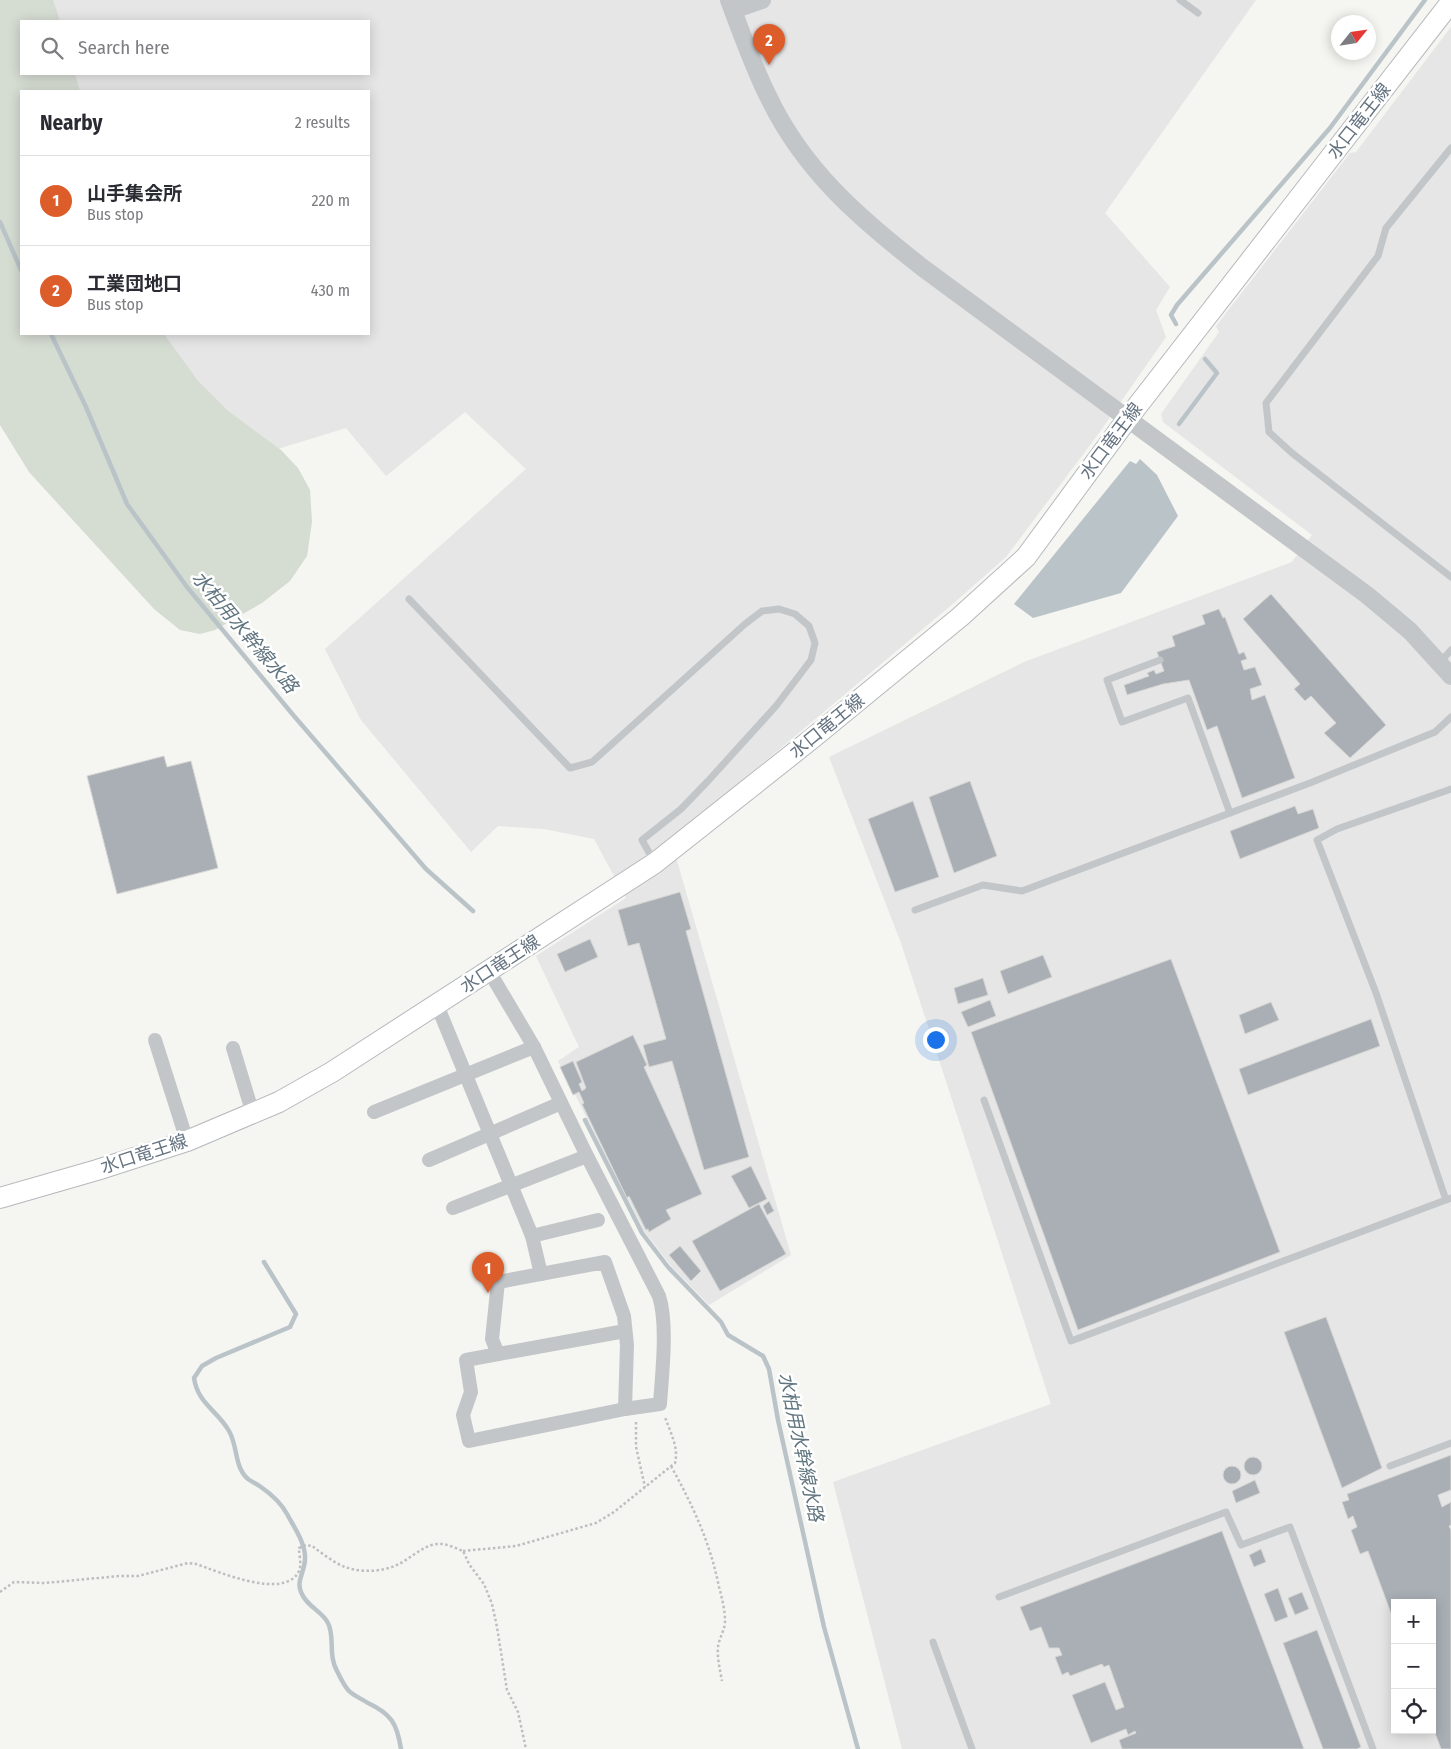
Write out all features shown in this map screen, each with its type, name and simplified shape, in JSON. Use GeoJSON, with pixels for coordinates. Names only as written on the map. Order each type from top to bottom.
{"type":"FeatureCollection","features":[{"type":"Feature","properties":{"kind":"main road","name":"水口竜王線"},"geometry":{"type":"LineString","coordinates":[[0,1198],[98,1170],[187,1141],[253,1114],[332,1072],[655,863],[952,623],[1026,557],[1128,418],[1451,2]]}},
{"type":"Feature","properties":{"kind":"street"},"geometry":{"type":"LineString","coordinates":[[762,0],[731,5],[768,96],[789,134],[810,163],[849,207],[883,237],[923,268],[1367,595],[1410,631],[1445,656],[1451,676]]}},
{"type":"Feature","properties":{"kind":"street"},"geometry":{"type":"LineString","coordinates":[[489,971],[534,1047],[586,1156],[659,1296],[662,1306],[663,1364],[660,1404],[630,1408],[469,1441],[463,1415],[471,1392],[466,1360],[625,1331]]}},
{"type":"Feature","properties":{"kind":"street"},"geometry":{"type":"LineString","coordinates":[[437,1005],[532,1236],[541,1274]]}},
{"type":"Feature","properties":{"kind":"street"},"geometry":{"type":"LineString","coordinates":[[155,1040],[187,1141]]}},
{"type":"Feature","properties":{"kind":"street"},"geometry":{"type":"LineString","coordinates":[[374,1112],[534,1047]]}},
{"type":"Feature","properties":{"kind":"street"},"geometry":{"type":"LineString","coordinates":[[233,1048],[253,1114]]}},
{"type":"Feature","properties":{"kind":"street"},"geometry":{"type":"LineString","coordinates":[[429,1160],[561,1103]]}},
{"type":"Feature","properties":{"kind":"street"},"geometry":{"type":"LineString","coordinates":[[453,1208],[586,1156]]}},
{"type":"Feature","properties":{"kind":"street"},"geometry":{"type":"LineString","coordinates":[[532,1236],[598,1220]]}},
{"type":"Feature","properties":{"kind":"street"},"geometry":{"type":"LineString","coordinates":[[498,1354],[492,1339],[498,1282],[605,1262],[624,1316],[630,1408]]}},
{"type":"Feature","properties":{"kind":"lane"},"geometry":{"type":"LineString","coordinates":[[1180,0],[1198,13]]}},
{"type":"Feature","properties":{"kind":"lane"},"geometry":{"type":"LineString","coordinates":[[1451,148],[1386,228],[1378,256],[1266,403],[1269,432],[1300,459],[1451,577]]}},
{"type":"Feature","properties":{"kind":"lane"},"geometry":{"type":"LineString","coordinates":[[409,599],[570,768],[592,762],[762,610],[779,609],[796,614],[809,626],[815,643],[811,660],[776,706],[688,802],[642,840],[655,863]]}},
{"type":"Feature","properties":{"kind":"lane"},"geometry":{"type":"LineString","coordinates":[[1160,660],[1107,680],[1122,722],[1188,698],[1230,813]]}},
{"type":"Feature","properties":{"kind":"lane"},"geometry":{"type":"LineString","coordinates":[[915,910],[982,885],[1022,891],[1310,783],[1435,732],[1451,717]]}},
{"type":"Feature","properties":{"kind":"lane"},"geometry":{"type":"LineString","coordinates":[[984,1100],[1071,1341],[1448,1199],[1376,993],[1317,840],[1337,829],[1451,788]]}},
{"type":"Feature","properties":{"kind":"lane"},"geometry":{"type":"LineString","coordinates":[[1390,1466],[1451,1443]]}},
{"type":"Feature","properties":{"kind":"lane"},"geometry":{"type":"LineString","coordinates":[[999,1597],[1226,1512],[1241,1545],[1290,1527],[1373,1749]]}},
{"type":"Feature","properties":{"kind":"lane"},"geometry":{"type":"LineString","coordinates":[[933,1642],[972,1749]]}},
{"type":"Feature","properties":{"kind":"path"},"geometry":{"type":"LineString","coordinates":[[0,1592],[14,1582],[45,1583],[138,1576],[188,1563],[196,1564],[246,1582],[277,1584],[298,1573],[300,1567],[299,1548],[306,1544],[345,1567],[365,1571],[380,1570],[398,1564],[423,1548],[437,1544],[463,1551],[516,1546],[596,1523],[614,1512],[675,1463],[677,1455],[675,1445],[660,1404]]}},
{"type":"Feature","properties":{"kind":"path"},"geometry":{"type":"LineString","coordinates":[[630,1408],[644,1487]]}},
{"type":"Feature","properties":{"kind":"path"},"geometry":{"type":"LineString","coordinates":[[671,1466],[702,1528],[718,1581],[724,1608],[725,1624],[718,1645],[722,1681]]}},
{"type":"Feature","properties":{"kind":"path"},"geometry":{"type":"LineString","coordinates":[[463,1551],[469,1564],[484,1584],[492,1604],[507,1690],[518,1712],[526,1749]]}},
{"type":"Feature","properties":{"kind":"shaded area"},"geometry":{"type":"Polygon","coordinates":[[[0,0],[53,0],[60,20],[20,20],[20,75],[75,75],[80,90],[20,90],[20,335],[165,335],[198,381],[228,411],[281,450],[298,468],[310,490],[312,522],[307,556],[290,581],[262,603],[215,630],[200,634],[180,630],[154,609],[29,472],[0,425],[0,0]]]}},
{"type":"Feature","properties":{"kind":"shaded area"},"geometry":{"type":"Polygon","coordinates":[[[8,0],[1256,0],[1105,213],[1170,287],[1156,310],[1166,337],[1099,433],[1006,557],[671,840],[791,1255],[709,1305],[672,1267],[644,1231],[558,1061],[579,1047],[536,956],[626,898],[594,839],[544,829],[498,826],[471,852],[361,720],[325,649],[526,469],[465,412],[386,476],[346,428],[189,476],[121,335],[370,335],[370,90],[37,90],[31,75],[370,75],[370,20],[20,20],[8,0]]]}},
{"type":"Feature","properties":{"kind":"shaded area"},"geometry":{"type":"Polygon","coordinates":[[[1451,27],[1451,1749],[902,1749],[833,1482],[1051,1404],[901,943],[829,757],[1024,662],[1292,562],[1312,535],[1163,422],[1161,414],[1219,332],[1216,326],[1350,153],[1356,152],[1451,27]]]}},
{"type":"Feature","properties":{"kind":"shaded area"},"geometry":{"type":"Polygon","coordinates":[[[1140,459],[1157,475],[1178,516],[1121,593],[1033,618],[1014,604],[1130,461],[1136,464],[1140,459]]]}},
{"type":"Feature","properties":{"kind":"building"},"geometry":{"type":"Polygon","coordinates":[[[1271,594],[1386,725],[1350,758],[1324,733],[1336,723],[1311,696],[1305,701],[1294,689],[1300,684],[1243,619],[1271,594]]]}},
{"type":"Feature","properties":{"kind":"building"},"geometry":{"type":"Polygon","coordinates":[[[1219,609],[1223,618],[1225,617],[1239,654],[1244,652],[1247,659],[1241,661],[1244,670],[1255,667],[1262,685],[1250,689],[1252,700],[1265,695],[1295,778],[1242,798],[1217,726],[1207,730],[1189,680],[1163,684],[1127,695],[1124,685],[1149,676],[1147,673],[1154,670],[1156,674],[1164,671],[1157,652],[1175,646],[1172,636],[1205,624],[1202,615],[1219,609]]]}},
{"type":"Feature","properties":{"kind":"building"},"geometry":{"type":"Polygon","coordinates":[[[164,756],[167,767],[191,761],[218,868],[117,894],[87,776],[164,756]]]}},
{"type":"Feature","properties":{"kind":"building"},"geometry":{"type":"Polygon","coordinates":[[[970,781],[997,856],[954,873],[929,797],[970,781]]]}},
{"type":"Feature","properties":{"kind":"building"},"geometry":{"type":"Polygon","coordinates":[[[913,801],[939,877],[895,892],[868,819],[913,801]]]}},
{"type":"Feature","properties":{"kind":"building"},"geometry":{"type":"Polygon","coordinates":[[[1295,806],[1298,814],[1313,809],[1319,828],[1240,859],[1230,831],[1295,806]]]}},
{"type":"Feature","properties":{"kind":"building"},"geometry":{"type":"Polygon","coordinates":[[[680,892],[691,929],[686,931],[749,1157],[704,1170],[672,1061],[649,1067],[643,1045],[666,1039],[639,943],[628,946],[618,910],[680,892]]]}},
{"type":"Feature","properties":{"kind":"building"},"geometry":{"type":"Polygon","coordinates":[[[590,939],[598,957],[565,972],[557,954],[590,939]]]}},
{"type":"Feature","properties":{"kind":"building"},"geometry":{"type":"Polygon","coordinates":[[[1043,955],[1052,977],[1008,994],[1000,971],[1043,955]]]}},
{"type":"Feature","properties":{"kind":"building"},"geometry":{"type":"Polygon","coordinates":[[[1171,959],[1280,1252],[1078,1330],[971,1032],[1171,959]]]}},
{"type":"Feature","properties":{"kind":"building"},"geometry":{"type":"Polygon","coordinates":[[[983,978],[988,995],[958,1004],[954,988],[983,978]]]}},
{"type":"Feature","properties":{"kind":"building"},"geometry":{"type":"Polygon","coordinates":[[[990,1000],[996,1016],[968,1027],[961,1012],[990,1000]]]}},
{"type":"Feature","properties":{"kind":"building"},"geometry":{"type":"Polygon","coordinates":[[[1271,1002],[1279,1020],[1245,1034],[1239,1015],[1271,1002]]]}},
{"type":"Feature","properties":{"kind":"building"},"geometry":{"type":"Polygon","coordinates":[[[1371,1019],[1380,1046],[1248,1095],[1239,1069],[1371,1019]]]}},
{"type":"Feature","properties":{"kind":"building"},"geometry":{"type":"Polygon","coordinates":[[[633,1035],[647,1065],[644,1067],[702,1194],[666,1210],[671,1219],[649,1232],[648,1229],[646,1230],[629,1196],[627,1198],[582,1104],[584,1103],[579,1092],[573,1095],[560,1067],[573,1061],[582,1082],[579,1084],[582,1091],[586,1088],[576,1062],[633,1035]]]}},
{"type":"Feature","properties":{"kind":"building"},"geometry":{"type":"Polygon","coordinates":[[[751,1166],[767,1199],[749,1208],[731,1176],[751,1166]]]}},
{"type":"Feature","properties":{"kind":"building"},"geometry":{"type":"Polygon","coordinates":[[[769,1201],[774,1211],[767,1215],[763,1206],[769,1201]]]}},
{"type":"Feature","properties":{"kind":"building"},"geometry":{"type":"Polygon","coordinates":[[[759,1204],[786,1254],[720,1291],[692,1241],[759,1204]]]}},
{"type":"Feature","properties":{"kind":"building"},"geometry":{"type":"Polygon","coordinates":[[[680,1246],[701,1271],[691,1281],[669,1255],[680,1246]]]}},
{"type":"Feature","properties":{"kind":"building"},"geometry":{"type":"Polygon","coordinates":[[[1326,1317],[1382,1468],[1342,1488],[1284,1332],[1326,1317]]]}},
{"type":"Feature","properties":{"kind":"building"},"geometry":{"type":"Polygon","coordinates":[[[1451,1455],[1451,1490],[1438,1495],[1442,1507],[1451,1502],[1451,1525],[1449,1526],[1451,1530],[1451,1749],[1441,1749],[1435,1734],[1436,1599],[1391,1599],[1391,1613],[1368,1551],[1360,1554],[1351,1530],[1357,1527],[1353,1516],[1348,1519],[1342,1502],[1349,1500],[1347,1494],[1451,1455]]]}},
{"type":"Feature","properties":{"kind":"building"},"geometry":{"type":"Polygon","coordinates":[[[1253,1457],[1259,1460],[1262,1466],[1259,1472],[1253,1475],[1247,1472],[1244,1466],[1247,1460],[1253,1457]]]}},
{"type":"Feature","properties":{"kind":"building"},"geometry":{"type":"Polygon","coordinates":[[[1232,1466],[1238,1469],[1241,1475],[1238,1481],[1232,1484],[1226,1481],[1223,1475],[1226,1469],[1232,1466]]]}},
{"type":"Feature","properties":{"kind":"building"},"geometry":{"type":"Polygon","coordinates":[[[1255,1480],[1260,1493],[1236,1503],[1232,1491],[1255,1480]]]}},
{"type":"Feature","properties":{"kind":"building"},"geometry":{"type":"Polygon","coordinates":[[[1222,1531],[1304,1749],[1122,1749],[1119,1740],[1136,1733],[1135,1731],[1128,1735],[1126,1729],[1091,1743],[1072,1695],[1105,1682],[1116,1710],[1124,1707],[1109,1665],[1104,1667],[1102,1664],[1070,1676],[1068,1672],[1062,1675],[1055,1657],[1062,1655],[1059,1648],[1049,1648],[1041,1627],[1030,1631],[1020,1607],[1222,1531]]]}},
{"type":"Feature","properties":{"kind":"building"},"geometry":{"type":"Polygon","coordinates":[[[1261,1549],[1266,1562],[1254,1567],[1249,1555],[1261,1549]]]}},
{"type":"Feature","properties":{"kind":"building"},"geometry":{"type":"Polygon","coordinates":[[[1278,1588],[1288,1617],[1275,1622],[1264,1594],[1278,1588]]]}},
{"type":"Feature","properties":{"kind":"building"},"geometry":{"type":"Polygon","coordinates":[[[1302,1592],[1309,1609],[1295,1615],[1288,1598],[1302,1592]]]}},
{"type":"Feature","properties":{"kind":"building"},"geometry":{"type":"Polygon","coordinates":[[[1317,1630],[1361,1747],[1357,1749],[1323,1749],[1283,1643],[1317,1630]]]}},
{"type":"Feature","properties":{"kind":"waterway"},"geometry":{"type":"LineString","coordinates":[[1176,324],[1171,315],[1177,305],[1330,128],[1425,0]]}},
{"type":"Feature","properties":{"kind":"waterway","name":"水柏用水幹線水路"},"geometry":{"type":"LineString","coordinates":[[0,222],[20,268]]}},
{"type":"Feature","properties":{"kind":"waterway","name":"水柏用水幹線水路"},"geometry":{"type":"LineString","coordinates":[[51,335],[86,407],[127,504],[187,587],[294,716],[426,869],[473,911]]}},
{"type":"Feature","properties":{"kind":"waterway"},"geometry":{"type":"LineString","coordinates":[[1179,424],[1217,373],[1205,359]]}},
{"type":"Feature","properties":{"kind":"waterway","name":"水柏用水幹線水路"},"geometry":{"type":"LineString","coordinates":[[585,1120],[642,1233],[668,1267],[721,1322],[728,1335],[763,1356],[769,1369],[778,1420],[824,1627],[858,1749]]}},
{"type":"Feature","properties":{"kind":"waterway"},"geometry":{"type":"LineString","coordinates":[[264,1262],[296,1314],[290,1327],[216,1358],[202,1366],[194,1378],[196,1387],[204,1401],[229,1431],[240,1469],[248,1479],[279,1502],[299,1536],[305,1553],[300,1588],[306,1601],[328,1623],[334,1665],[342,1681],[351,1693],[376,1707],[392,1720],[401,1749]]}},
{"type":"Feature","properties":{"kind":"place","name":"工業団地口"},"geometry":{"type":"Point","coordinates":[769,65]}},
{"type":"Feature","properties":{"kind":"place","name":"山手集会所"},"geometry":{"type":"Point","coordinates":[488,1293]}}]}
